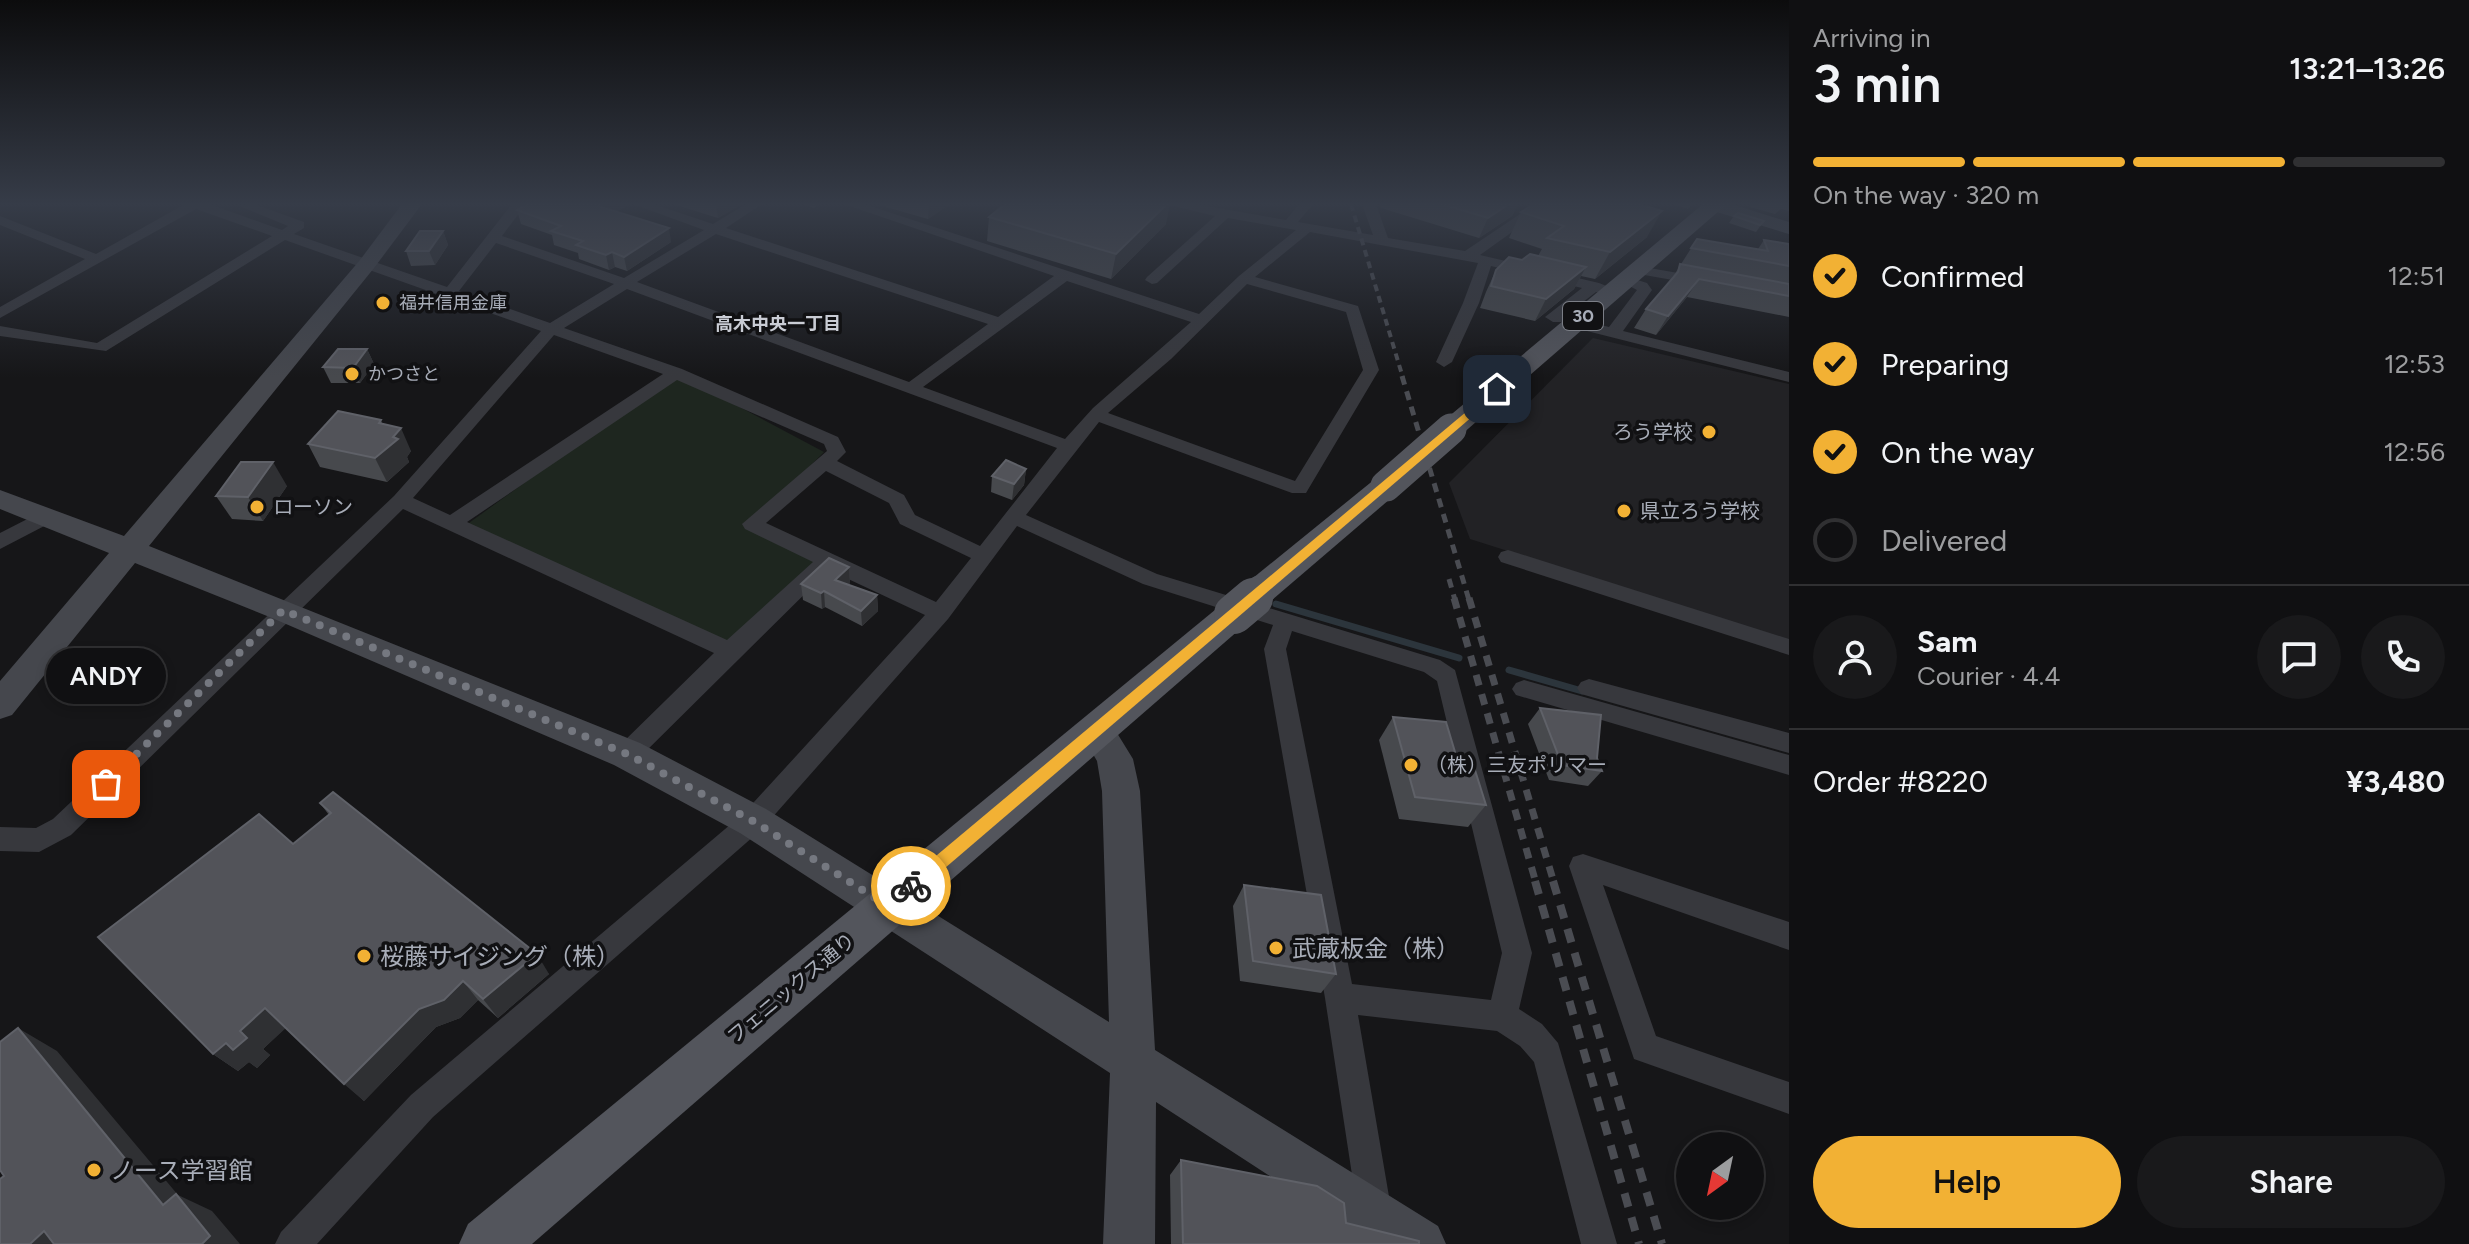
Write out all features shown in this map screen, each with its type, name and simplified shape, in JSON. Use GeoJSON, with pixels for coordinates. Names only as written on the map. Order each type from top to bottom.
{"type":"FeatureCollection","features":[{"type":"Feature","properties":{"kind":"main road","name":"フェニックス通り"},"geometry":{"type":"LineString","coordinates":[[488,1244],[1386,486],[1642,262]]}},
{"type":"Feature","properties":{"kind":"street"},"geometry":{"type":"LineString","coordinates":[[0,313],[92,262]]}},
{"type":"Feature","properties":{"kind":"street"},"geometry":{"type":"LineString","coordinates":[[0,331],[100,348],[237,262]]}},
{"type":"Feature","properties":{"kind":"street"},"geometry":{"type":"LineString","coordinates":[[361,262],[676,373],[832,441],[837,452],[752,524],[940,613]]}},
{"type":"Feature","properties":{"kind":"street"},"geometry":{"type":"LineString","coordinates":[[450,293],[475,262]]}},
{"type":"Feature","properties":{"kind":"street"},"geometry":{"type":"LineString","coordinates":[[568,262],[1068,446]]}},
{"type":"Feature","properties":{"kind":"street"},"geometry":{"type":"LineString","coordinates":[[0,839],[39,840],[62,827],[283,610],[401,500],[551,329],[660,262]]}},
{"type":"Feature","properties":{"kind":"street"},"geometry":{"type":"LineString","coordinates":[[817,262],[1000,323]]}},
{"type":"Feature","properties":{"kind":"street"},"geometry":{"type":"LineString","coordinates":[[1026,262],[1200,320]]}},
{"type":"Feature","properties":{"kind":"street"},"geometry":{"type":"LineString","coordinates":[[1152,280],[1172,262]]}},
{"type":"Feature","properties":{"kind":"street"},"geometry":{"type":"LineString","coordinates":[[293,1244],[422,1106],[753,821],[940,613],[1016,518],[1068,446],[1096,415],[1165,356],[1265,262]]}},
{"type":"Feature","properties":{"kind":"street"},"geometry":{"type":"LineString","coordinates":[[1444,362],[1471,303],[1485,262]]}},
{"type":"Feature","properties":{"kind":"street"},"geometry":{"type":"LineString","coordinates":[[1503,262],[1642,286],[1645,290],[1613,333]]}},
{"type":"Feature","properties":{"kind":"street"},"geometry":{"type":"LineString","coordinates":[[0,705],[367,264]]}},
{"type":"Feature","properties":{"kind":"street"},"geometry":{"type":"LineString","coordinates":[[909,390],[1065,275]]}},
{"type":"Feature","properties":{"kind":"street"},"geometry":{"type":"LineString","coordinates":[[1096,415],[1299,489],[1371,370],[1353,309],[1244,279]]}},
{"type":"Feature","properties":{"kind":"street"},"geometry":{"type":"LineString","coordinates":[[1559,319],[1553,317],[1617,282],[1713,283]]}},
{"type":"Feature","properties":{"kind":"street"},"geometry":{"type":"LineString","coordinates":[[1585,326],[1789,377]]}},
{"type":"Feature","properties":{"kind":"street"},"geometry":{"type":"LineString","coordinates":[[452,523],[676,373]]}},
{"type":"Feature","properties":{"kind":"street"},"geometry":{"type":"LineString","coordinates":[[824,462],[897,499],[907,519],[985,557]]}},
{"type":"Feature","properties":{"kind":"street"},"geometry":{"type":"LineString","coordinates":[[0,499],[283,610],[627,754],[753,821],[1420,1244]]}},
{"type":"Feature","properties":{"kind":"street"},"geometry":{"type":"LineString","coordinates":[[401,500],[730,651]]}},
{"type":"Feature","properties":{"kind":"street"},"geometry":{"type":"LineString","coordinates":[[0,542],[45,517]]}},
{"type":"Feature","properties":{"kind":"street"},"geometry":{"type":"LineString","coordinates":[[1016,518],[1150,579],[1432,666],[1447,676],[1517,953],[1502,1016]]}},
{"type":"Feature","properties":{"kind":"street"},"geometry":{"type":"LineString","coordinates":[[1508,557],[1789,647]]}},
{"type":"Feature","properties":{"kind":"street"},"geometry":{"type":"LineString","coordinates":[[627,754],[827,560]]}},
{"type":"Feature","properties":{"kind":"street"},"geometry":{"type":"LineString","coordinates":[[1285,621],[1275,649],[1340,998],[1375,1215]]}},
{"type":"Feature","properties":{"kind":"street"},"geometry":{"type":"LineString","coordinates":[[1589,688],[1789,743]]}},
{"type":"Feature","properties":{"kind":"street"},"geometry":{"type":"LineString","coordinates":[[1524,689],[1789,765]]}},
{"type":"Feature","properties":{"kind":"street"},"geometry":{"type":"LineString","coordinates":[[1097,730],[1115,759],[1121,791],[1133,1062],[1129,1244]]}},
{"type":"Feature","properties":{"kind":"street"},"geometry":{"type":"LineString","coordinates":[[1789,936],[1583,866],[1645,1048],[1789,1098]]}},
{"type":"Feature","properties":{"kind":"street"},"geometry":{"type":"LineString","coordinates":[[1340,998],[1502,1016],[1531,1035],[1547,1054],[1599,1244]]}},
{"type":"Feature","properties":{"kind":"shaded area","name":"県立ろう学校"},"geometry":{"type":"Polygon","coordinates":[[[1593,338],[1789,384],[1789,640],[1470,539],[1449,483],[1593,338]]]}},
{"type":"Feature","properties":{"kind":"shaded area"},"geometry":{"type":"Polygon","coordinates":[[[676,373],[824,452],[752,524],[827,560],[730,651],[462,528],[676,373]]]}},
{"type":"Feature","properties":{"kind":"building"},"geometry":{"type":"Polygon","coordinates":[[[1504,262],[1565,262],[1586,267],[1546,299],[1491,286],[1496,270],[1504,262]]]}},
{"type":"Feature","properties":{"kind":"building"},"geometry":{"type":"Polygon","coordinates":[[[1768,262],[1789,262],[1789,266],[1768,262]]]}},
{"type":"Feature","properties":{"kind":"building"},"geometry":{"type":"Polygon","coordinates":[[[1680,264],[1789,284],[1789,296],[1699,279],[1668,316],[1646,309],[1678,272],[1680,264]]]}},
{"type":"Feature","properties":{"kind":"building"},"geometry":{"type":"Polygon","coordinates":[[[338,349],[367,349],[353,368],[323,367],[338,349]]]}},
{"type":"Feature","properties":{"kind":"building"},"geometry":{"type":"Polygon","coordinates":[[[338,411],[381,420],[379,423],[401,428],[393,437],[398,439],[375,458],[308,444],[338,411]]]}},
{"type":"Feature","properties":{"kind":"building"},"geometry":{"type":"Polygon","coordinates":[[[1006,460],[1026,469],[1014,484],[992,476],[1006,460]]]}},
{"type":"Feature","properties":{"kind":"building"},"geometry":{"type":"Polygon","coordinates":[[[241,462],[273,462],[248,497],[216,496],[241,462]]]}},
{"type":"Feature","properties":{"kind":"building"},"geometry":{"type":"Polygon","coordinates":[[[829,558],[849,567],[835,580],[877,595],[861,611],[824,591],[821,593],[801,584],[829,558]]]}},
{"type":"Feature","properties":{"kind":"building"},"geometry":{"type":"Polygon","coordinates":[[[1540,708],[1601,715],[1597,758],[1602,771],[1562,765],[1540,708]]]}},
{"type":"Feature","properties":{"kind":"building"},"geometry":{"type":"Polygon","coordinates":[[[1393,717],[1446,722],[1458,762],[1473,764],[1486,805],[1415,797],[1393,717]]]}},
{"type":"Feature","properties":{"kind":"building","name":"桜藤サイジング（株）"},"geometry":{"type":"Polygon","coordinates":[[[333,792],[537,954],[483,999],[463,981],[444,1000],[419,1009],[344,1084],[265,1008],[240,1031],[247,1038],[233,1050],[226,1043],[213,1054],[98,937],[259,814],[293,844],[331,813],[320,803],[333,792]]]}},
{"type":"Feature","properties":{"kind":"building"},"geometry":{"type":"Polygon","coordinates":[[[1244,885],[1321,895],[1336,974],[1253,961],[1244,885]]]}},
{"type":"Feature","properties":{"kind":"building","name":"ノース学習館"},"geometry":{"type":"Polygon","coordinates":[[[18,1028],[163,1205],[176,1194],[210,1236],[202,1244],[54,1244],[44,1231],[30,1244],[0,1244],[0,1179],[4,1176],[0,1170],[0,1042],[18,1028]]]}},
{"type":"Feature","properties":{"kind":"building"},"geometry":{"type":"Polygon","coordinates":[[[1181,1160],[1317,1186],[1344,1203],[1346,1223],[1419,1241],[1419,1244],[1183,1244],[1181,1160]]]}},
{"type":"Feature","properties":{"kind":"waterway"},"geometry":{"type":"LineString","coordinates":[[1276,604],[1459,658]]}},
{"type":"Feature","properties":{"kind":"waterway"},"geometry":{"type":"LineString","coordinates":[[1509,670],[1582,691]]}},
{"type":"Feature","properties":{"kind":"railway"},"geometry":{"type":"LineString","coordinates":[[1368,262],[1403,378]]}},
{"type":"Feature","properties":{"kind":"railway"},"geometry":{"type":"LineString","coordinates":[[1402,376],[1469,600]]}},
{"type":"Feature","properties":{"kind":"railway"},"geometry":{"type":"LineString","coordinates":[[1449,579],[1455,600]]}},
{"type":"Feature","properties":{"kind":"railway"},"geometry":{"type":"LineString","coordinates":[[1454,598],[1536,883]]}},
{"type":"Feature","properties":{"kind":"railway"},"geometry":{"type":"LineString","coordinates":[[1469,598],[1554,883]]}},
{"type":"Feature","properties":{"kind":"railway"},"geometry":{"type":"LineString","coordinates":[[1535,881],[1639,1244]]}},
{"type":"Feature","properties":{"kind":"railway"},"geometry":{"type":"LineString","coordinates":[[1553,881],[1662,1244]]}},
{"type":"Feature","properties":{"kind":"way so far"},"geometry":{"type":"LineString","coordinates":[[106,784],[283,610],[627,754],[753,821],[888,906],[911,886]]}},
{"type":"Feature","properties":{"kind":"place","name":"福井信用金庫"},"geometry":{"type":"Point","coordinates":[383,303]}},
{"type":"Feature","properties":{"kind":"place","name":"かつさと"},"geometry":{"type":"Point","coordinates":[352,374]}},
{"type":"Feature","properties":{"kind":"place","name":"ろう学校"},"geometry":{"type":"Point","coordinates":[1709,432]}},
{"type":"Feature","properties":{"kind":"place","name":"ローソン"},"geometry":{"type":"Point","coordinates":[257,507]}},
{"type":"Feature","properties":{"kind":"place","name":"県立ろう学校"},"geometry":{"type":"Point","coordinates":[1624,511]}},
{"type":"Feature","properties":{"kind":"place","name":"（株）三友ポリマー"},"geometry":{"type":"Point","coordinates":[1411,765]}},
{"type":"Feature","properties":{"kind":"place","name":"ANDY"},"geometry":{"type":"Point","coordinates":[106,784]}},
{"type":"Feature","properties":{"kind":"place","name":"武蔵板金（株）"},"geometry":{"type":"Point","coordinates":[1276,948]}},
{"type":"Feature","properties":{"kind":"place","name":"桜藤サイジング（株）"},"geometry":{"type":"Point","coordinates":[364,956]}},
{"type":"Feature","properties":{"kind":"place","name":"ノース学習館"},"geometry":{"type":"Point","coordinates":[94,1170]}},
{"type":"Feature","properties":{"kind":"district","name":"高木中央一丁目"},"geometry":{"type":"Point","coordinates":[778,324]}},
{"type":"Feature","properties":{"kind":"route"},"geometry":{"type":"LineString","coordinates":[[911,886],[1497,389]]}}]}
